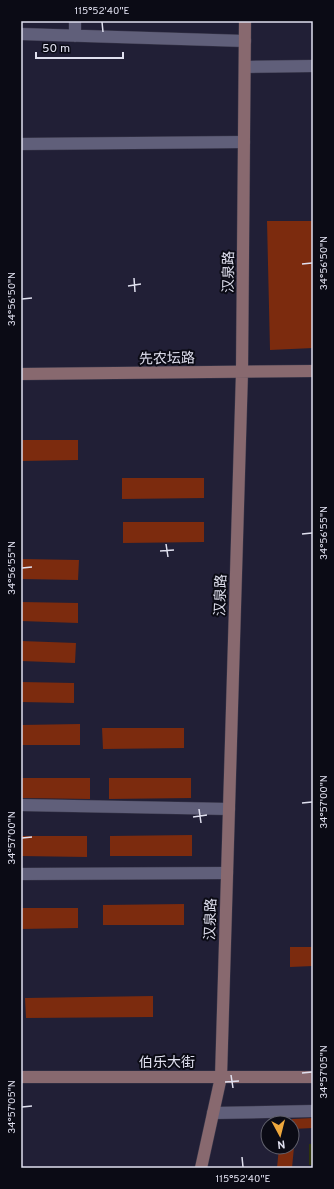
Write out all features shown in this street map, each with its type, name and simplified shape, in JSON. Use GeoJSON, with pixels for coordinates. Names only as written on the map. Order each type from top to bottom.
{"type":"FeatureCollection","features":[{"type":"Feature","properties":{"kind":"street"},"geometry":{"type":"LineString","coordinates":[[75,21],[75,36]]}},
{"type":"Feature","properties":{"kind":"street","name":"汉泉路"},"geometry":{"type":"LineString","coordinates":[[201,1168],[221,1077],[242,372],[245,21]]}},
{"type":"Feature","properties":{"kind":"street"},"geometry":{"type":"LineString","coordinates":[[21,34],[245,41]]}},
{"type":"Feature","properties":{"kind":"street"},"geometry":{"type":"LineString","coordinates":[[245,67],[313,66]]}},
{"type":"Feature","properties":{"kind":"street"},"geometry":{"type":"LineString","coordinates":[[21,144],[244,142]]}},
{"type":"Feature","properties":{"kind":"street","name":"先农坛路"},"geometry":{"type":"LineString","coordinates":[[21,374],[313,371]]}},
{"type":"Feature","properties":{"kind":"street"},"geometry":{"type":"LineString","coordinates":[[21,805],[229,809]]}},
{"type":"Feature","properties":{"kind":"street"},"geometry":{"type":"LineString","coordinates":[[21,874],[227,873]]}},
{"type":"Feature","properties":{"kind":"street","name":"伯乐大街"},"geometry":{"type":"LineString","coordinates":[[21,1077],[313,1077]]}},
{"type":"Feature","properties":{"kind":"street"},"geometry":{"type":"LineString","coordinates":[[213,1113],[313,1111]]}},
{"type":"Feature","properties":{"kind":"green space"},"geometry":{"type":"Polygon","coordinates":[[[309,1144],[313,1144],[313,1165],[309,1165],[309,1144]]]}},
{"type":"Feature","properties":{"kind":"building"},"geometry":{"type":"Polygon","coordinates":[[[267,221],[313,221],[313,348],[270,350],[267,221]]]}},
{"type":"Feature","properties":{"kind":"building"},"geometry":{"type":"Polygon","coordinates":[[[21,440],[78,440],[78,460],[21,461],[21,440]]]}},
{"type":"Feature","properties":{"kind":"building"},"geometry":{"type":"Polygon","coordinates":[[[122,478],[204,478],[204,498],[122,499],[122,478]]]}},
{"type":"Feature","properties":{"kind":"building"},"geometry":{"type":"Polygon","coordinates":[[[123,522],[204,522],[204,542],[123,543],[123,522]]]}},
{"type":"Feature","properties":{"kind":"building"},"geometry":{"type":"Polygon","coordinates":[[[21,559],[79,560],[78,580],[21,579],[21,559]]]}},
{"type":"Feature","properties":{"kind":"building"},"geometry":{"type":"Polygon","coordinates":[[[21,602],[78,603],[78,623],[21,621],[21,602]]]}},
{"type":"Feature","properties":{"kind":"building"},"geometry":{"type":"Polygon","coordinates":[[[21,641],[76,643],[75,663],[21,661],[21,641]]]}},
{"type":"Feature","properties":{"kind":"building"},"geometry":{"type":"Polygon","coordinates":[[[21,682],[74,683],[74,703],[21,702],[21,682]]]}},
{"type":"Feature","properties":{"kind":"building"},"geometry":{"type":"Polygon","coordinates":[[[80,724],[80,745],[21,745],[21,725],[80,724]]]}},
{"type":"Feature","properties":{"kind":"building"},"geometry":{"type":"Polygon","coordinates":[[[102,728],[184,728],[184,748],[103,749],[102,728]]]}},
{"type":"Feature","properties":{"kind":"building"},"geometry":{"type":"Polygon","coordinates":[[[21,778],[90,778],[90,799],[21,798],[21,778]]]}},
{"type":"Feature","properties":{"kind":"building"},"geometry":{"type":"Polygon","coordinates":[[[109,778],[191,778],[191,798],[109,799],[109,778]]]}},
{"type":"Feature","properties":{"kind":"building"},"geometry":{"type":"Polygon","coordinates":[[[192,835],[192,856],[110,856],[110,836],[192,835]]]}},
{"type":"Feature","properties":{"kind":"building"},"geometry":{"type":"Polygon","coordinates":[[[21,836],[87,836],[87,857],[21,856],[21,836]]]}},
{"type":"Feature","properties":{"kind":"building"},"geometry":{"type":"Polygon","coordinates":[[[184,904],[184,925],[103,925],[103,905],[184,904]]]}},
{"type":"Feature","properties":{"kind":"building"},"geometry":{"type":"Polygon","coordinates":[[[21,908],[78,908],[78,928],[21,929],[21,908]]]}},
{"type":"Feature","properties":{"kind":"building"},"geometry":{"type":"Polygon","coordinates":[[[290,947],[313,947],[313,966],[290,967],[290,947]]]}},
{"type":"Feature","properties":{"kind":"building"},"geometry":{"type":"Polygon","coordinates":[[[153,996],[153,1017],[26,1018],[25,998],[153,996]]]}},
{"type":"Feature","properties":{"kind":"building"},"geometry":{"type":"Polygon","coordinates":[[[313,1118],[313,1128],[300,1129],[300,1119],[313,1118]]]}},
{"type":"Feature","properties":{"kind":"building"},"geometry":{"type":"Polygon","coordinates":[[[278,1155],[293,1155],[292,1168],[277,1168],[278,1155]]]}}]}
